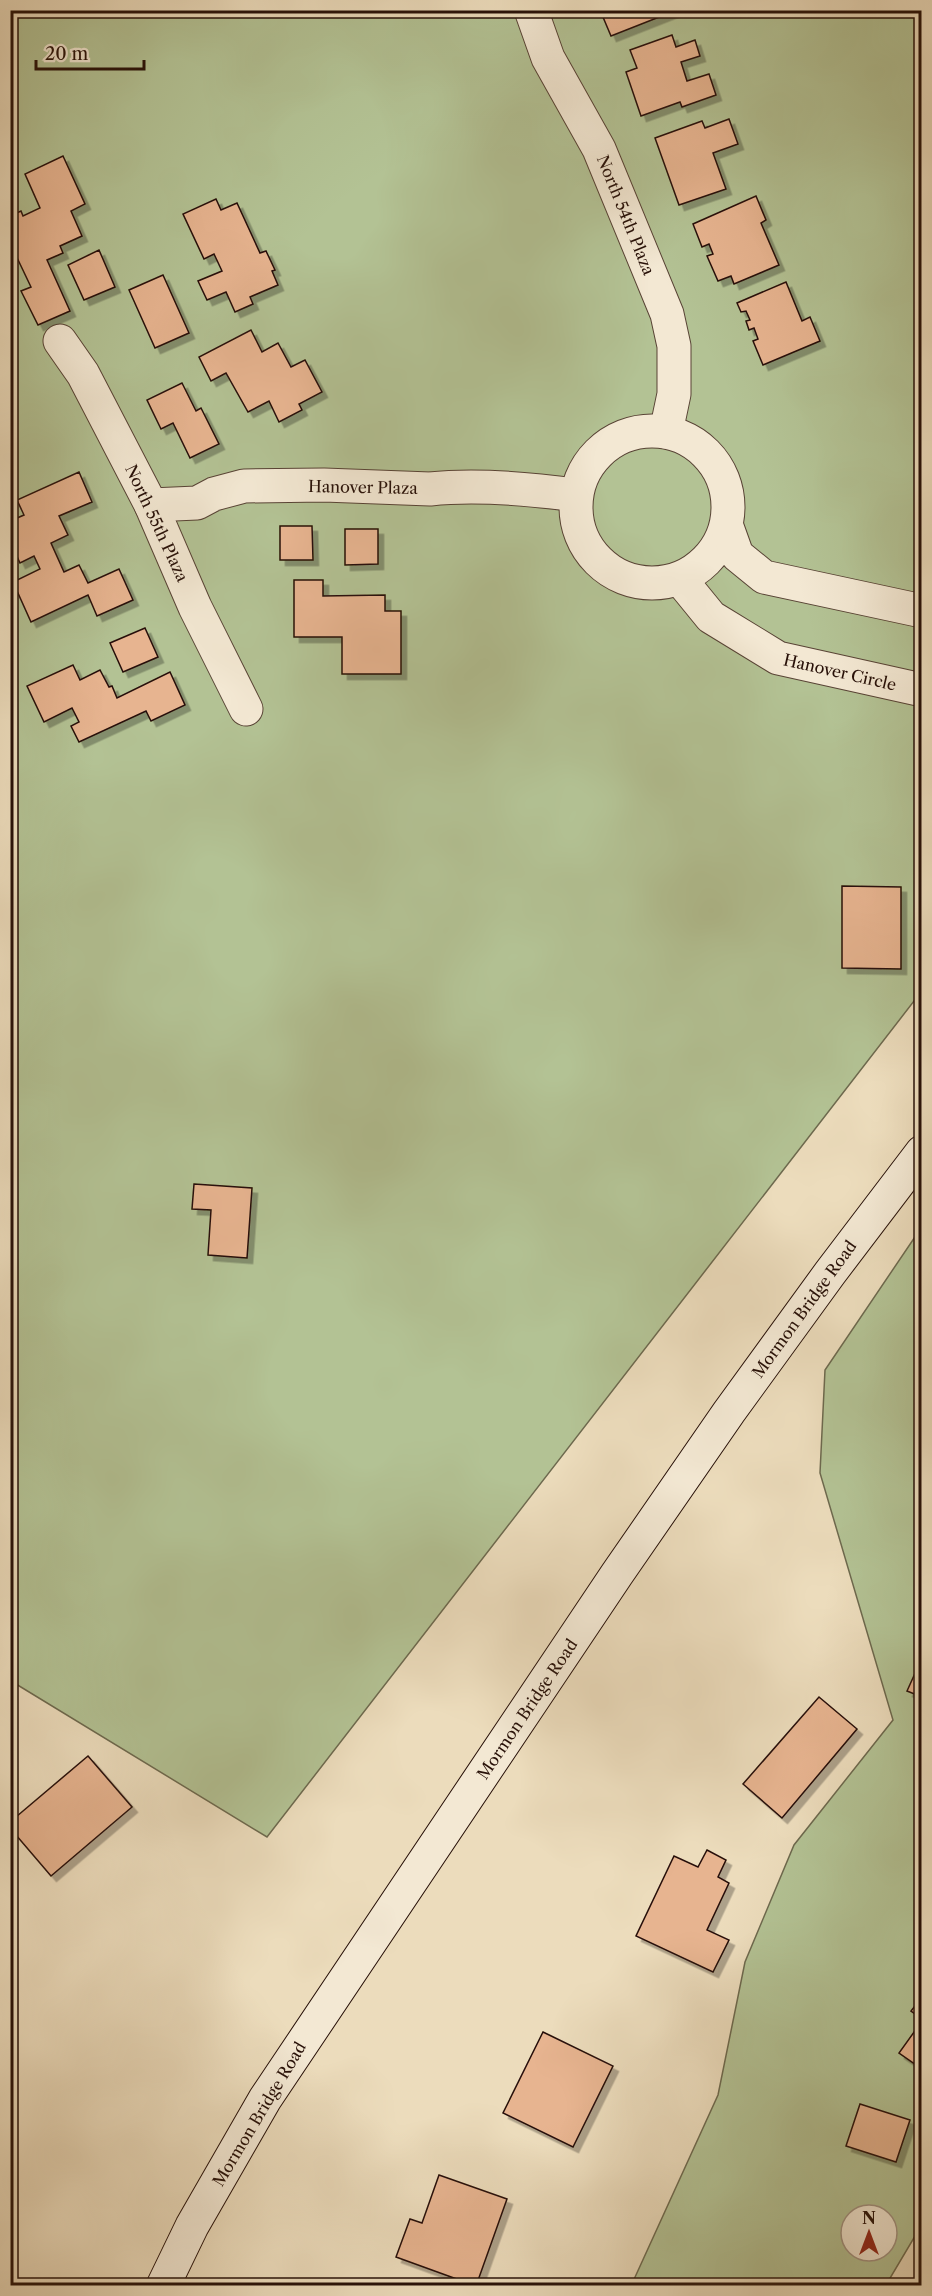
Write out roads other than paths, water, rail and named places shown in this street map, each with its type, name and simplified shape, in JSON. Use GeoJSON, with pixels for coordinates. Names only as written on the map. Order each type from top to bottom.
{"type":"FeatureCollection","features":[{"type":"Feature","properties":{"kind":"street","name":"North 54th Plaza"},"geometry":{"type":"LineString","coordinates":[[531,10],[548,58],[599,149],[667,314],[674,346],[674,394],[666,432]]}},
{"type":"Feature","properties":{"kind":"street","name":"North 55th Plaza"},"geometry":{"type":"LineString","coordinates":[[60,341],[83,374],[152,505],[195,607],[246,710]]}},
{"type":"Feature","properties":{"kind":"street"},"geometry":{"type":"LineString","coordinates":[[648,431],[666,432],[694,443],[712,459],[724,480],[727,492],[729,503],[727,527],[717,549],[701,567],[680,579],[653,585],[627,580],[603,567],[586,547],[576,522],[576,495],[585,470],[602,450],[625,436],[648,431]]}},
{"type":"Feature","properties":{"kind":"street","name":"Hanover Plaza"},"geometry":{"type":"LineString","coordinates":[[152,505],[197,503],[214,494],[244,486],[324,485],[430,489],[447,487],[546,491],[576,495]]}},
{"type":"Feature","properties":{"kind":"street"},"geometry":{"type":"LineString","coordinates":[[727,527],[737,555],[764,578],[921,611]]}},
{"type":"Feature","properties":{"kind":"street","name":"Hanover Circle"},"geometry":{"type":"LineString","coordinates":[[680,579],[711,618],[778,658],[921,690]]}},
{"type":"Feature","properties":{"kind":"street","name":"Mormon Bridge Road"},"geometry":{"type":"LineString","coordinates":[[163,2286],[192,2226],[272,2089],[729,1412],[921,1152]]}}]}
